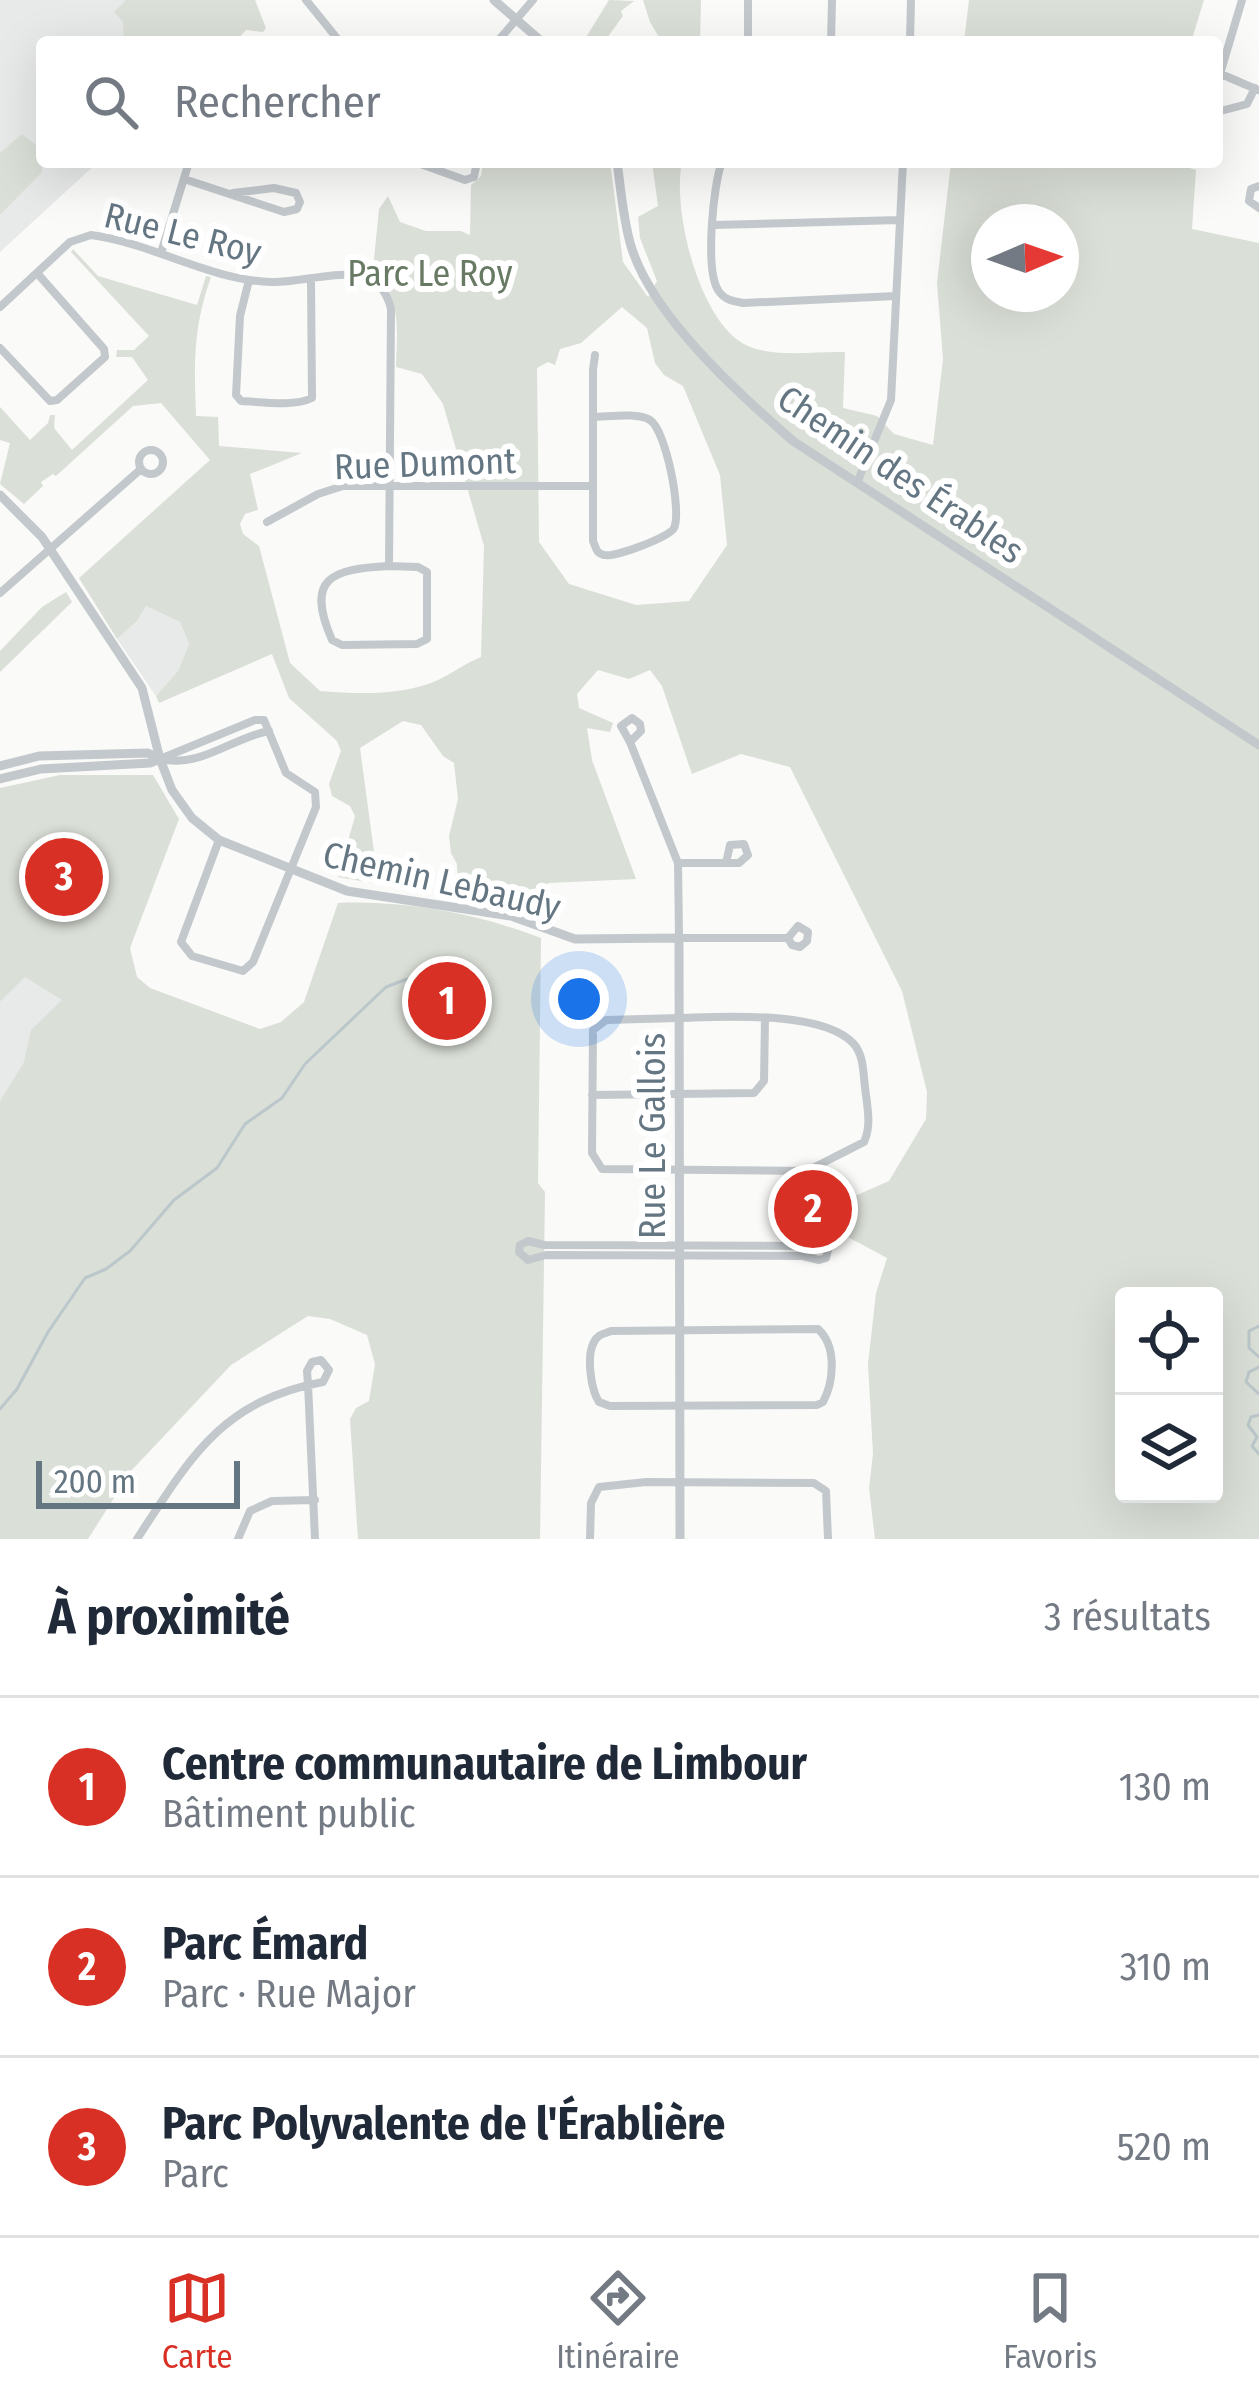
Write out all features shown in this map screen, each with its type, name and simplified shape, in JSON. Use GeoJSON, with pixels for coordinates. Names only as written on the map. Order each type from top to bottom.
{"type":"FeatureCollection","features":[{"type":"Feature","properties":{"kind":"street"},"geometry":{"type":"LineString","coordinates":[[306,0],[335,36]]}},
{"type":"Feature","properties":{"kind":"street"},"geometry":{"type":"LineString","coordinates":[[494,0],[535,36]]}},
{"type":"Feature","properties":{"kind":"street"},"geometry":{"type":"LineString","coordinates":[[502,36],[533,0]]}},
{"type":"Feature","properties":{"kind":"street"},"geometry":{"type":"LineString","coordinates":[[748,0],[748,36]]}},
{"type":"Feature","properties":{"kind":"street"},"geometry":{"type":"LineString","coordinates":[[831,36],[832,0]]}},
{"type":"Feature","properties":{"kind":"street"},"geometry":{"type":"LineString","coordinates":[[910,36],[911,0]]}},
{"type":"Feature","properties":{"kind":"street"},"geometry":{"type":"LineString","coordinates":[[1223,65],[1242,0]]}},
{"type":"Feature","properties":{"kind":"street"},"geometry":{"type":"LineString","coordinates":[[1223,80],[1257,89],[1246,104],[1223,110]]}},
{"type":"Feature","properties":{"kind":"street"},"geometry":{"type":"LineString","coordinates":[[161,254],[187,168]]}},
{"type":"Feature","properties":{"kind":"street"},"geometry":{"type":"LineString","coordinates":[[432,168],[465,180],[474,176],[476,168]]}},
{"type":"Feature","properties":{"kind":"street","name":"Chemin des Érables"},"geometry":{"type":"LineString","coordinates":[[618,168],[632,249],[650,287],[736,392],[793,441],[1259,746]]}},
{"type":"Feature","properties":{"kind":"street"},"geometry":{"type":"LineString","coordinates":[[720,168],[714,225],[714,281],[720,293],[730,300],[896,296]]}},
{"type":"Feature","properties":{"kind":"street"},"geometry":{"type":"LineString","coordinates":[[857,484],[889,408],[903,168]]}},
{"type":"Feature","properties":{"kind":"street"},"geometry":{"type":"LineString","coordinates":[[184,179],[284,212],[296,209],[300,202],[296,193],[282,188],[233,193]]}},
{"type":"Feature","properties":{"kind":"street"},"geometry":{"type":"LineString","coordinates":[[1259,186],[1251,189],[1249,201],[1259,208]]}},
{"type":"Feature","properties":{"kind":"street"},"geometry":{"type":"LineString","coordinates":[[714,225],[900,220]]}},
{"type":"Feature","properties":{"kind":"street","name":"Rue Le Roy"},"geometry":{"type":"LineString","coordinates":[[0,307],[70,242],[87,235],[249,280],[363,274],[388,297],[389,566]]}},
{"type":"Feature","properties":{"kind":"street"},"geometry":{"type":"LineString","coordinates":[[0,348],[50,401],[58,400],[105,356],[104,349],[37,273]]}},
{"type":"Feature","properties":{"kind":"street"},"geometry":{"type":"LineString","coordinates":[[249,280],[240,316],[236,394],[241,401],[273,402],[312,398],[310,280]]}},
{"type":"Feature","properties":{"kind":"street"},"geometry":{"type":"LineString","coordinates":[[593,417],[641,417],[653,423],[671,467],[673,530],[616,554],[601,554],[593,542],[593,417],[595,355]]}},
{"type":"Feature","properties":{"kind":"street"},"geometry":{"type":"LineString","coordinates":[[0,593],[141,469]]}},
{"type":"Feature","properties":{"kind":"street","name":"Rue Dumont"},"geometry":{"type":"LineString","coordinates":[[267,523],[343,486],[593,486]]}},
{"type":"Feature","properties":{"kind":"street","name":"Chemin Lebaudy"},"geometry":{"type":"LineString","coordinates":[[0,495],[23,514],[51,550],[146,694],[160,759],[184,808],[219,840],[357,893],[511,916],[566,938],[788,938]]}},
{"type":"Feature","properties":{"kind":"street"},"geometry":{"type":"LineString","coordinates":[[389,566],[427,572],[427,639],[421,644],[342,645],[332,640],[319,599],[323,587],[345,569],[389,566]]}},
{"type":"Feature","properties":{"kind":"street"},"geometry":{"type":"LineString","coordinates":[[0,779],[41,769],[150,763],[265,720],[286,773],[308,785],[316,807],[247,970],[235,971],[192,956],[182,938],[219,840]]}},
{"type":"Feature","properties":{"kind":"street"},"geometry":{"type":"LineString","coordinates":[[0,766],[53,755],[148,753],[173,761],[206,757],[269,731]]}},
{"type":"Feature","properties":{"kind":"street","name":"Rue Le Gallois"},"geometry":{"type":"LineString","coordinates":[[630,742],[678,863],[680,1539]]}},
{"type":"Feature","properties":{"kind":"street"},"geometry":{"type":"LineString","coordinates":[[678,863],[726,862]]}},
{"type":"Feature","properties":{"kind":"street"},"geometry":{"type":"LineString","coordinates":[[679,1018],[765,1018],[817,1027],[854,1044],[863,1066],[869,1124],[864,1142],[814,1170],[608,1171],[598,1167],[592,1153],[592,1035],[596,1025],[606,1019],[679,1018]]}},
{"type":"Feature","properties":{"kind":"street"},"geometry":{"type":"LineString","coordinates":[[592,1095],[749,1094],[761,1089],[765,1018]]}},
{"type":"Feature","properties":{"kind":"street"},"geometry":{"type":"LineString","coordinates":[[678,1250],[528,1241],[520,1245],[519,1252],[528,1260],[546,1256],[678,1250],[803,1246],[820,1241],[828,1253],[819,1260],[678,1250]]}},
{"type":"Feature","properties":{"kind":"street"},"geometry":{"type":"LineString","coordinates":[[818,1329],[830,1346],[830,1388],[824,1402],[610,1406],[598,1402],[592,1392],[592,1347],[597,1337],[611,1331],[679,1330],[818,1329]]}},
{"type":"Feature","properties":{"kind":"street"},"geometry":{"type":"LineString","coordinates":[[137,1539],[182,1470],[218,1432],[266,1398],[308,1384],[315,1539]]}},
{"type":"Feature","properties":{"kind":"street"},"geometry":{"type":"LineString","coordinates":[[590,1539],[591,1503],[598,1487],[679,1482],[821,1485],[828,1500],[828,1539]]}},
{"type":"Feature","properties":{"kind":"street"},"geometry":{"type":"LineString","coordinates":[[238,1539],[250,1511],[272,1502],[315,1499]]}},
{"type":"Feature","properties":{"kind":"shaded area"},"geometry":{"type":"Polygon","coordinates":[[[0,0],[198,0],[219,36],[36,36],[36,168],[91,168],[0,252],[0,0]]]}},
{"type":"Feature","properties":{"kind":"shaded area"},"geometry":{"type":"Polygon","coordinates":[[[146,606],[180,622],[189,644],[178,671],[156,696],[117,639],[146,606]]]}},
{"type":"Feature","properties":{"kind":"shaded area"},"geometry":{"type":"Polygon","coordinates":[[[25,976],[63,1000],[0,1101],[0,1002],[25,976]]]}},
{"type":"Feature","properties":{"kind":"green space"},"geometry":{"type":"Polygon","coordinates":[[[126,0],[255,0],[266,28],[263,32],[246,30],[240,36],[124,36],[123,22],[114,12],[126,0]]]}},
{"type":"Feature","properties":{"kind":"green space"},"geometry":{"type":"Polygon","coordinates":[[[609,0],[634,1],[621,11],[623,16],[608,36],[587,36],[609,0]]]}},
{"type":"Feature","properties":{"kind":"green space"},"geometry":{"type":"Polygon","coordinates":[[[643,0],[701,0],[700,36],[658,36],[643,0]]]}},
{"type":"Feature","properties":{"kind":"green space"},"geometry":{"type":"Polygon","coordinates":[[[969,0],[1204,0],[1193,36],[965,36],[969,0]]]}},
{"type":"Feature","properties":{"kind":"green space"},"geometry":{"type":"Polygon","coordinates":[[[22,134],[36,145],[36,168],[42,172],[0,215],[0,153],[22,134]]]}},
{"type":"Feature","properties":{"kind":"green space","name":"Parc Le Roy"},"geometry":{"type":"Polygon","coordinates":[[[482,168],[611,168],[623,262],[648,297],[657,281],[640,238],[638,217],[658,206],[653,168],[681,168],[681,206],[692,260],[726,329],[742,343],[765,351],[845,352],[843,408],[877,416],[894,434],[933,445],[943,359],[937,283],[950,168],[1190,168],[1196,170],[1192,229],[1259,243],[1259,1539],[875,1539],[869,1488],[873,1454],[868,1364],[876,1293],[887,1258],[846,1236],[832,1243],[822,1235],[805,1241],[804,1174],[813,1174],[823,1210],[889,1181],[926,1119],[927,1092],[902,991],[790,767],[741,754],[692,774],[662,686],[650,670],[629,679],[598,670],[577,694],[579,708],[613,723],[610,732],[587,728],[592,760],[636,879],[548,883],[544,922],[459,900],[449,836],[458,799],[454,763],[443,756],[421,725],[403,721],[360,748],[374,852],[372,883],[338,877],[355,816],[350,806],[332,796],[329,784],[341,751],[337,741],[289,698],[272,654],[159,703],[156,696],[178,671],[189,644],[180,622],[146,606],[117,639],[79,578],[210,460],[161,403],[133,406],[56,476],[41,482],[43,486],[24,504],[0,484],[10,443],[0,440],[0,407],[30,440],[55,415],[54,428],[72,450],[148,380],[132,357],[116,357],[117,350],[134,350],[149,336],[73,249],[98,276],[197,305],[206,276],[211,277],[196,346],[196,416],[218,417],[219,446],[302,453],[250,474],[258,510],[245,514],[240,524],[243,534],[259,546],[290,663],[320,691],[380,693],[425,685],[481,657],[484,546],[443,404],[422,374],[396,367],[393,303],[373,269],[379,209],[388,196],[400,222],[426,231],[470,235],[471,185],[482,168]],[[622,307],[581,343],[560,349],[555,365],[548,362],[537,368],[539,542],[569,584],[636,605],[689,601],[727,545],[720,475],[683,386],[655,363],[647,328],[622,307]]]}},
{"type":"Feature","properties":{"kind":"green space"},"geometry":{"type":"Polygon","coordinates":[[[66,592],[72,602],[0,672],[0,651],[42,607],[66,592]]]}},
{"type":"Feature","properties":{"kind":"green space"},"geometry":{"type":"Polygon","coordinates":[[[60,775],[153,775],[179,819],[130,948],[137,977],[150,988],[260,1029],[281,1022],[304,1002],[338,903],[442,910],[541,938],[538,1183],[545,1192],[540,1539],[358,1539],[350,1419],[356,1408],[369,1401],[375,1364],[367,1335],[330,1319],[308,1316],[231,1365],[131,1471],[88,1539],[0,1539],[0,1101],[24,1062],[31,1030],[62,1000],[25,977],[0,1002],[0,788],[60,775]]]}},
{"type":"Feature","properties":{"kind":"waterway"},"geometry":{"type":"LineString","coordinates":[[0,1409],[85,1278],[130,1251],[174,1200],[217,1168],[245,1124],[282,1098],[305,1064],[386,987],[407,979]]}},
{"type":"Feature","properties":{"kind":"waterway"},"geometry":{"type":"LineString","coordinates":[[1259,1326],[1249,1331],[1249,1348],[1259,1357]]}},
{"type":"Feature","properties":{"kind":"waterway"},"geometry":{"type":"LineString","coordinates":[[1259,1367],[1249,1372],[1246,1382],[1259,1394]]}},
{"type":"Feature","properties":{"kind":"waterway"},"geometry":{"type":"LineString","coordinates":[[1259,1415],[1251,1417],[1248,1425],[1257,1437],[1252,1446],[1259,1454]]}},
{"type":"Feature","properties":{"kind":"place","name":"Parc Polyvalente de l'Érablière"},"geometry":{"type":"Point","coordinates":[64,877]}},
{"type":"Feature","properties":{"kind":"place","name":"Centre communautaire de Limbour"},"geometry":{"type":"Point","coordinates":[447,1001]}},
{"type":"Feature","properties":{"kind":"place","name":"Parc Émard"},"geometry":{"type":"Point","coordinates":[813,1209]}}]}
